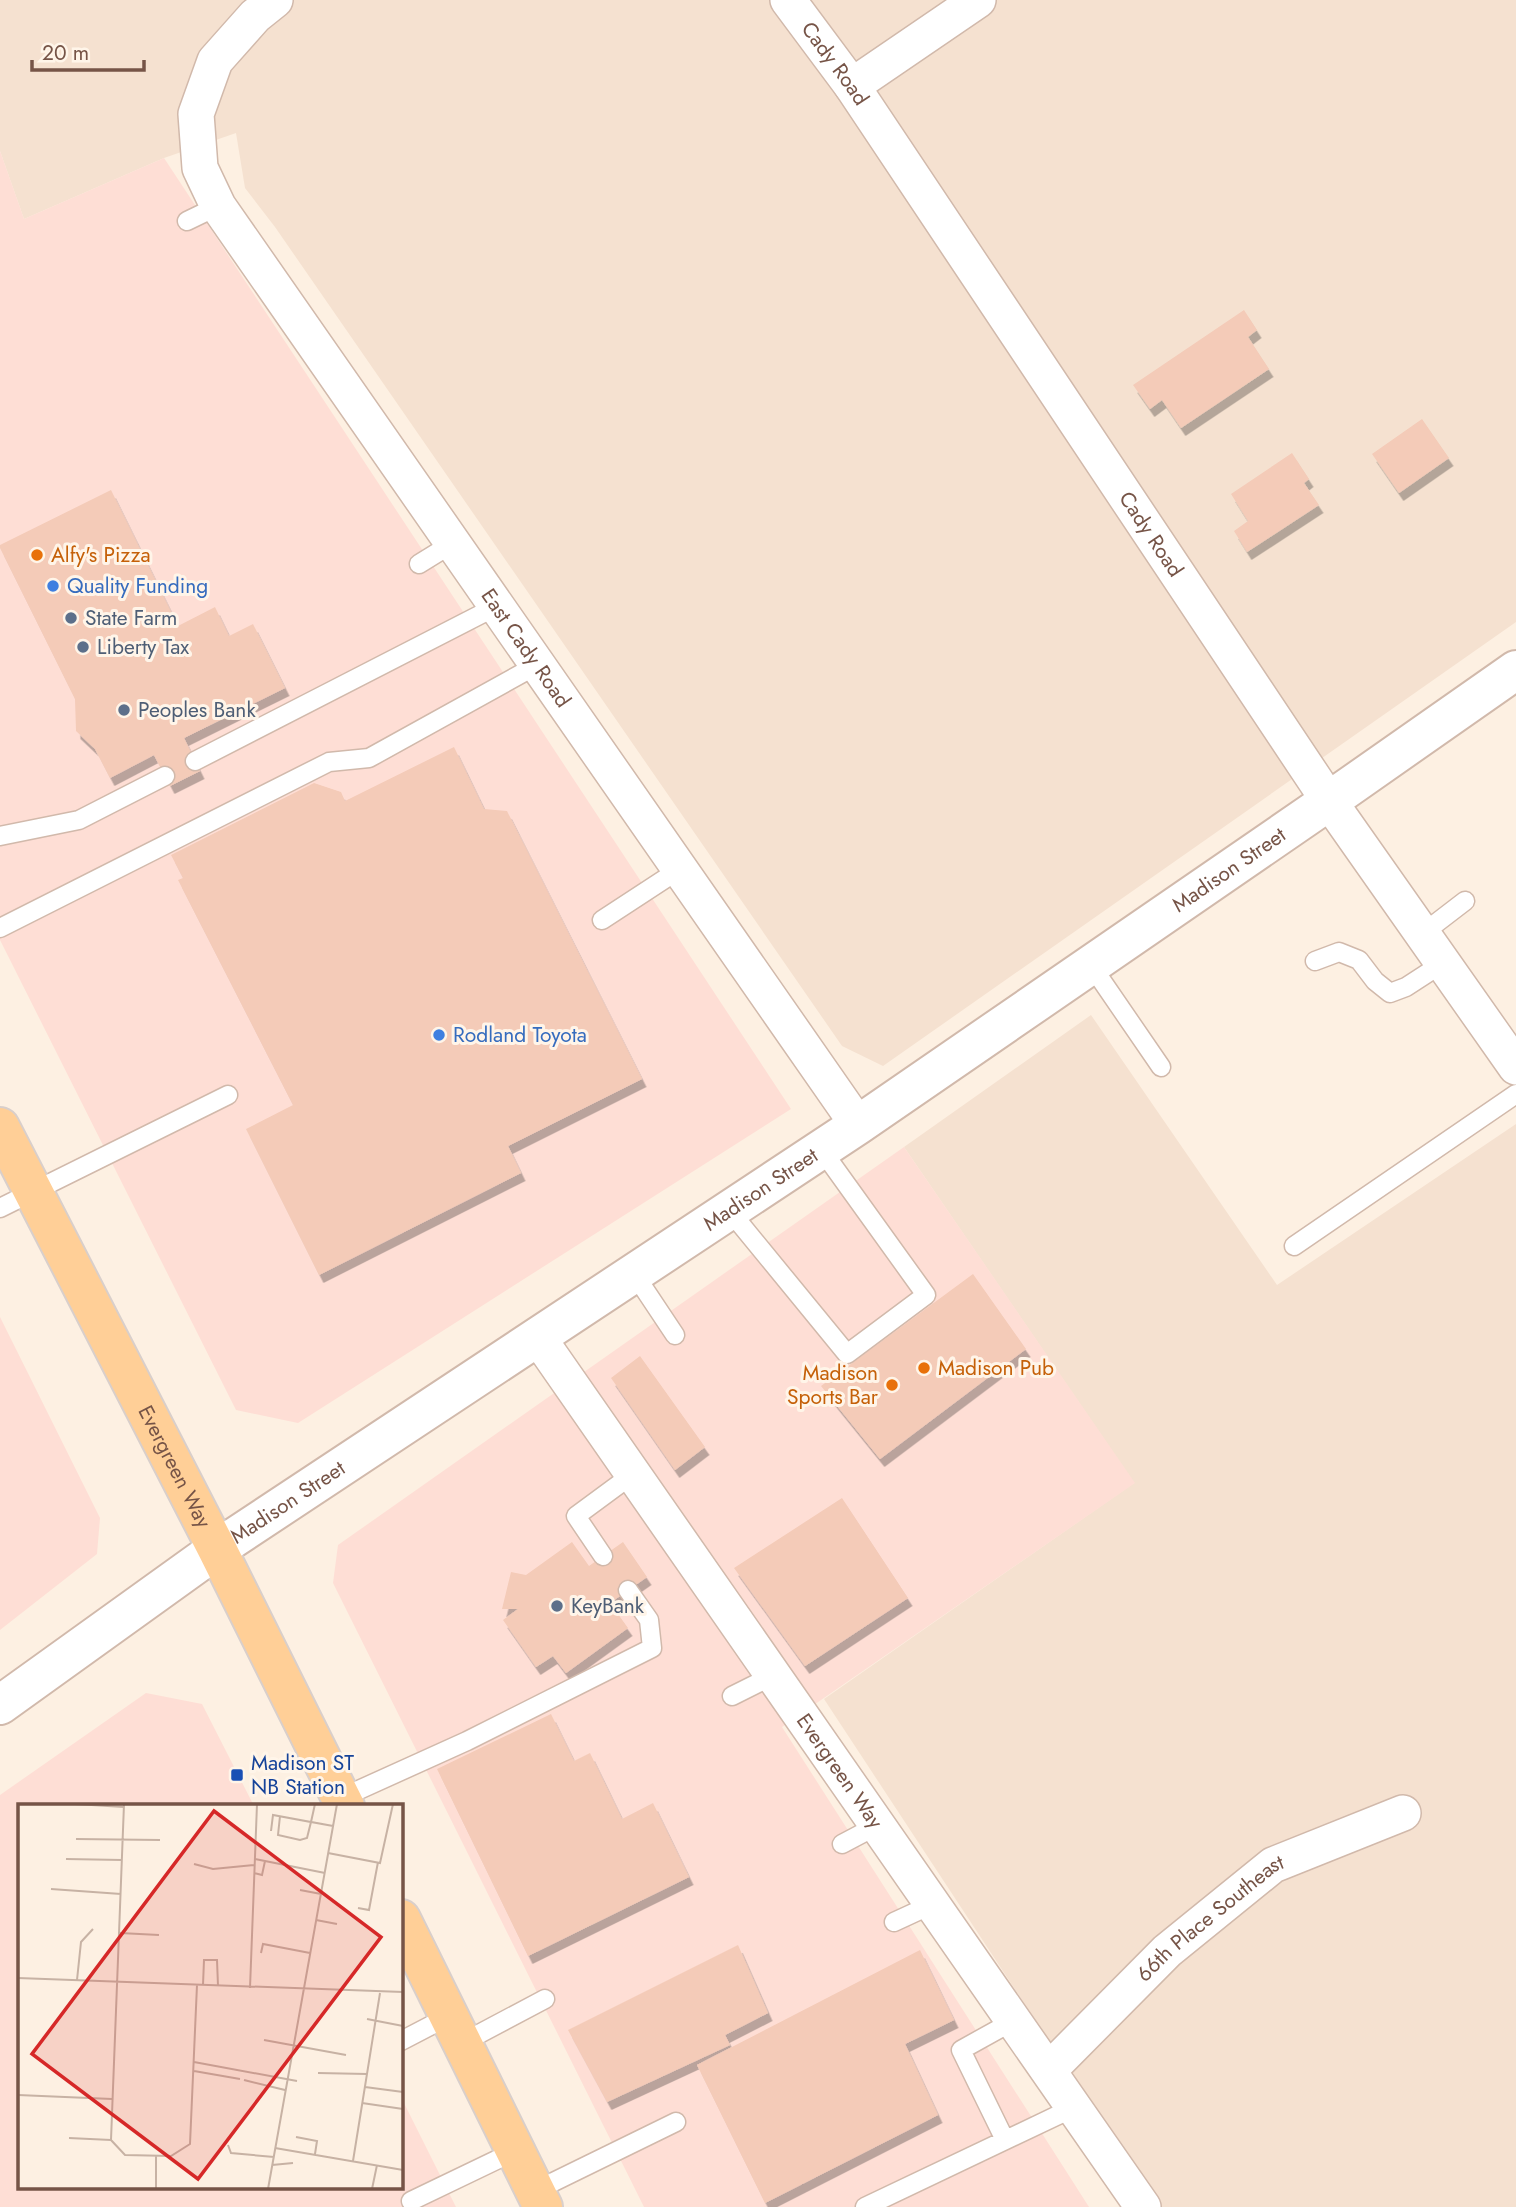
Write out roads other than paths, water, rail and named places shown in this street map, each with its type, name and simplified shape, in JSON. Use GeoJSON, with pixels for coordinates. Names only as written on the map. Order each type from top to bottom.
{"type":"FeatureCollection","features":[{"type":"Feature","properties":{"kind":"main road","name":"Evergreen Way"},"geometry":{"type":"LineString","coordinates":[[0,1127],[17,1200],[217,1549],[343,1802]]}},
{"type":"Feature","properties":{"kind":"main road"},"geometry":{"type":"LineString","coordinates":[[402,1921],[539,2199]]}},
{"type":"Feature","properties":{"kind":"street","name":"East Cady Road"},"geometry":{"type":"LineString","coordinates":[[275,0],[255,16],[215,61],[196,114],[200,168],[218,206],[858,1125]]}},
{"type":"Feature","properties":{"kind":"street","name":"Cady Road"},"geometry":{"type":"LineString","coordinates":[[788,0],[852,86],[1329,801],[1516,1067]]}},
{"type":"Feature","properties":{"kind":"street"},"geometry":{"type":"LineString","coordinates":[[852,86],[978,0]]}},
{"type":"Feature","properties":{"kind":"street","name":"Madison Street"},"geometry":{"type":"LineString","coordinates":[[0,1705],[217,1549],[858,1125],[1516,670]]}},
{"type":"Feature","properties":{"kind":"street","name":"Evergreen Way"},"geometry":{"type":"LineString","coordinates":[[537,1336],[633,1474],[700,1554],[774,1675],[1143,2207]]}},
{"type":"Feature","properties":{"kind":"street","name":"66th Place Southeast"},"geometry":{"type":"LineString","coordinates":[[1049,2070],[1167,1951],[1273,1865],[1403,1813]]}},
{"type":"Feature","properties":{"kind":"lane"},"geometry":{"type":"LineString","coordinates":[[187,220],[218,206]]}},
{"type":"Feature","properties":{"kind":"lane"},"geometry":{"type":"LineString","coordinates":[[419,564],[453,544]]}},
{"type":"Feature","properties":{"kind":"lane"},"geometry":{"type":"LineString","coordinates":[[195,761],[497,606]]}},
{"type":"Feature","properties":{"kind":"lane"},"geometry":{"type":"LineString","coordinates":[[0,928],[329,762],[369,758],[537,665]]}},
{"type":"Feature","properties":{"kind":"lane"},"geometry":{"type":"LineString","coordinates":[[0,836],[79,820],[165,776]]}},
{"type":"Feature","properties":{"kind":"lane"},"geometry":{"type":"LineString","coordinates":[[602,920],[680,869]]}},
{"type":"Feature","properties":{"kind":"lane"},"geometry":{"type":"LineString","coordinates":[[1422,934],[1465,901]]}},
{"type":"Feature","properties":{"kind":"lane"},"geometry":{"type":"LineString","coordinates":[[1315,961],[1339,951],[1359,960],[1375,981],[1390,993],[1406,987],[1443,963]]}},
{"type":"Feature","properties":{"kind":"lane"},"geometry":{"type":"LineString","coordinates":[[1091,965],[1161,1067]]}},
{"type":"Feature","properties":{"kind":"lane"},"geometry":{"type":"LineString","coordinates":[[1294,1246],[1516,1094]]}},
{"type":"Feature","properties":{"kind":"lane"},"geometry":{"type":"LineString","coordinates":[[17,1200],[228,1096]]}},
{"type":"Feature","properties":{"kind":"lane"},"geometry":{"type":"LineString","coordinates":[[729,1210],[847,1354],[926,1295],[821,1149]]}},
{"type":"Feature","properties":{"kind":"lane"},"geometry":{"type":"LineString","coordinates":[[633,1272],[675,1335]]}},
{"type":"Feature","properties":{"kind":"lane"},"geometry":{"type":"LineString","coordinates":[[603,1556],[576,1516],[633,1474]]}},
{"type":"Feature","properties":{"kind":"lane"},"geometry":{"type":"LineString","coordinates":[[343,1802],[652,1648],[649,1619],[628,1590]]}},
{"type":"Feature","properties":{"kind":"lane"},"geometry":{"type":"LineString","coordinates":[[732,1696],[774,1675]]}},
{"type":"Feature","properties":{"kind":"lane"},"geometry":{"type":"LineString","coordinates":[[842,1844],[878,1825]]}},
{"type":"Feature","properties":{"kind":"lane"},"geometry":{"type":"LineString","coordinates":[[894,1922],[933,1904]]}},
{"type":"Feature","properties":{"kind":"lane"},"geometry":{"type":"LineString","coordinates":[[402,2041],[456,2030],[545,1999]]}},
{"type":"Feature","properties":{"kind":"lane"},"geometry":{"type":"LineString","coordinates":[[1005,2140],[961,2050],[1015,2021]]}},
{"type":"Feature","properties":{"kind":"lane"},"geometry":{"type":"LineString","coordinates":[[865,2207],[1075,2107]]}},
{"type":"Feature","properties":{"kind":"lane"},"geometry":{"type":"LineString","coordinates":[[539,2199],[676,2122]]}},
{"type":"Feature","properties":{"kind":"lane"},"geometry":{"type":"LineString","coordinates":[[411,2201],[515,2151]]}},
{"type":"Feature","properties":{"kind":"place","name":"Alfy's Pizza"},"geometry":{"type":"Point","coordinates":[37,555]}},
{"type":"Feature","properties":{"kind":"place","name":"Quality Funding"},"geometry":{"type":"Point","coordinates":[53,586]}},
{"type":"Feature","properties":{"kind":"place","name":"State Farm"},"geometry":{"type":"Point","coordinates":[71,618]}},
{"type":"Feature","properties":{"kind":"place","name":"Liberty Tax"},"geometry":{"type":"Point","coordinates":[83,647]}},
{"type":"Feature","properties":{"kind":"place","name":"Peoples Bank"},"geometry":{"type":"Point","coordinates":[124,710]}},
{"type":"Feature","properties":{"kind":"place","name":"Rodland Toyota"},"geometry":{"type":"Point","coordinates":[439,1035]}},
{"type":"Feature","properties":{"kind":"place","name":"Madison Pub"},"geometry":{"type":"Point","coordinates":[924,1368]}},
{"type":"Feature","properties":{"kind":"place","name":"Madison Sports Bar"},"geometry":{"type":"Point","coordinates":[892,1385]}},
{"type":"Feature","properties":{"kind":"place","name":"KeyBank"},"geometry":{"type":"Point","coordinates":[557,1606]}},
{"type":"Feature","properties":{"kind":"place","name":"Madison ST NB Station"},"geometry":{"type":"Point","coordinates":[237,1775]}}]}
